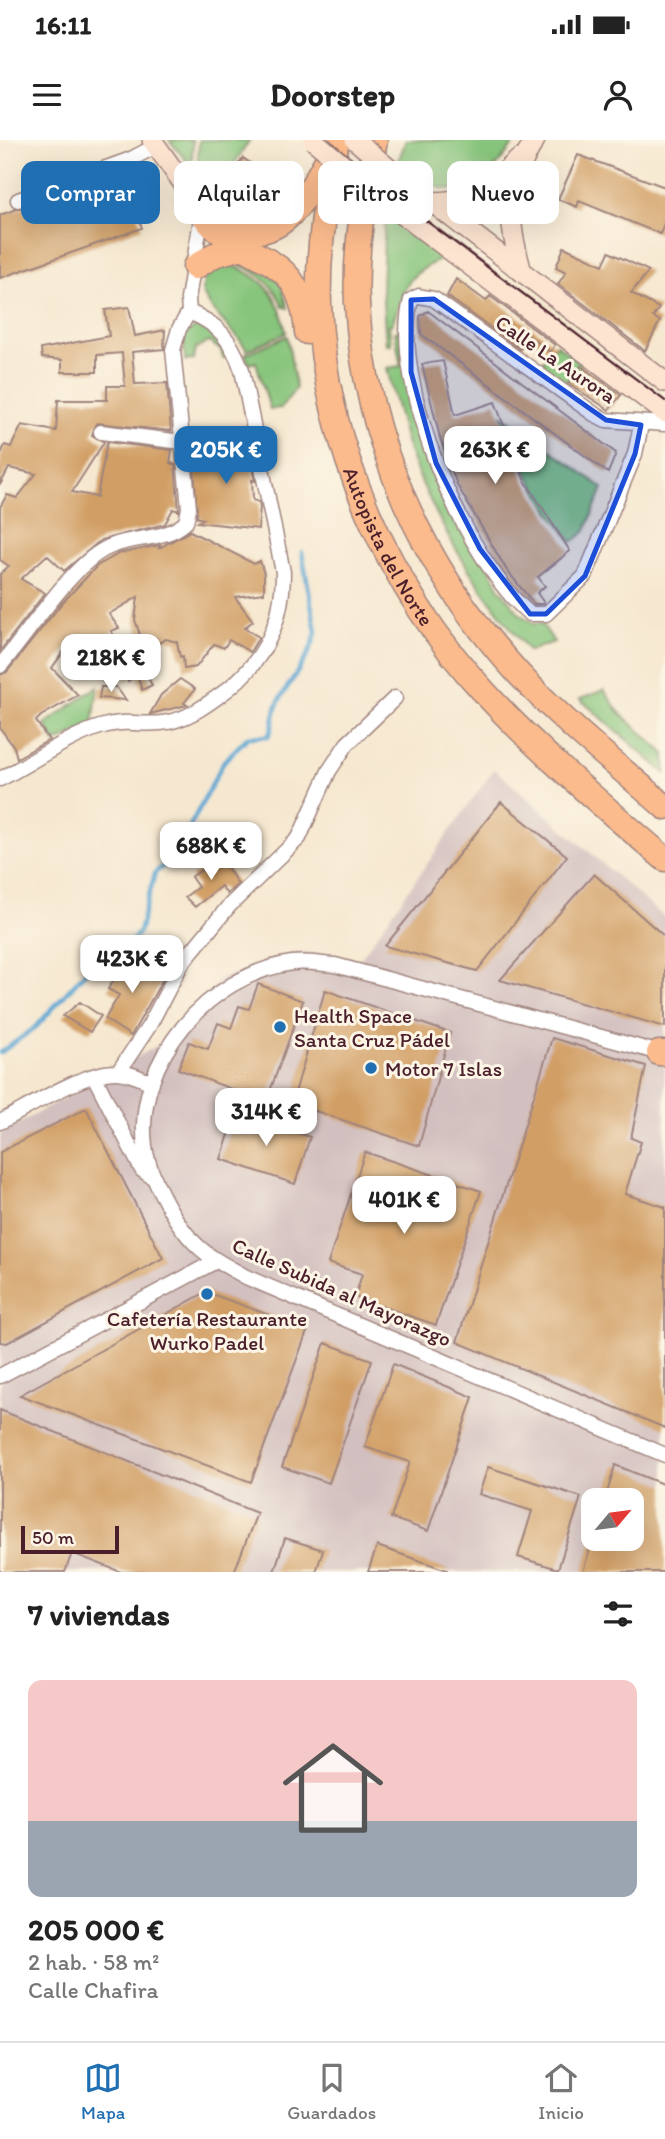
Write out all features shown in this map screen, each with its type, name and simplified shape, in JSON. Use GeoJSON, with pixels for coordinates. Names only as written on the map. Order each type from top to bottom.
{"type":"FeatureCollection","features":[{"type":"Feature","properties":{"kind":"highway","name":"Autopista del Norte"},"geometry":{"type":"LineString","coordinates":[[337,140],[320,251],[319,302],[324,367],[359,493],[385,551],[440,637],[485,693],[564,772],[665,859]]}},
{"type":"Feature","properties":{"kind":"highway"},"geometry":{"type":"LineString","coordinates":[[304,200],[337,140]]}},
{"type":"Feature","properties":{"kind":"highway","name":"Autopista del Norte"},"geometry":{"type":"LineString","coordinates":[[375,140],[360,219],[357,303],[378,426],[397,487],[424,545],[458,601],[508,662],[560,713],[665,807]]}},
{"type":"Feature","properties":{"kind":"highway"},"geometry":{"type":"LineString","coordinates":[[212,224],[280,268],[297,289],[305,309],[319,415],[337,479],[361,535],[385,551]]}},
{"type":"Feature","properties":{"kind":"highway"},"geometry":{"type":"LineString","coordinates":[[230,224],[246,230],[266,229],[279,224]]}},
{"type":"Feature","properties":{"kind":"highway"},"geometry":{"type":"LineString","coordinates":[[195,267],[214,255],[246,246]]}},
{"type":"Feature","properties":{"kind":"main road"},"geometry":{"type":"LineString","coordinates":[[313,140],[394,208],[665,413]]}},
{"type":"Feature","properties":{"kind":"main road"},"geometry":{"type":"LineString","coordinates":[[355,140],[380,161]]}},
{"type":"Feature","properties":{"kind":"main road"},"geometry":{"type":"LineString","coordinates":[[154,143],[174,173]]}},
{"type":"Feature","properties":{"kind":"main road"},"geometry":{"type":"LineString","coordinates":[[433,202],[461,201],[490,186],[531,146]]}},
{"type":"Feature","properties":{"kind":"main road"},"geometry":{"type":"LineString","coordinates":[[522,272],[514,241],[509,201],[514,178],[531,146]]}},
{"type":"Feature","properties":{"kind":"main road"},"geometry":{"type":"LineString","coordinates":[[433,205],[665,382]]}},
{"type":"Feature","properties":{"kind":"street"},"geometry":{"type":"LineString","coordinates":[[18,200],[131,159],[154,143]]}},
{"type":"Feature","properties":{"kind":"street"},"geometry":{"type":"LineString","coordinates":[[0,666],[56,597],[99,552],[119,542],[171,532],[186,522],[189,516],[173,350],[179,329],[189,312],[188,299],[195,267],[195,224]]}},
{"type":"Feature","properties":{"kind":"street","name":"Calle La Aurora"},"geometry":{"type":"LineString","coordinates":[[641,425],[635,454],[585,576],[545,614],[530,614],[518,604],[455,508],[425,429],[411,372],[408,312],[411,300],[419,296],[434,299],[606,420],[641,425],[665,424]]}},
{"type":"Feature","properties":{"kind":"street"},"geometry":{"type":"LineString","coordinates":[[0,779],[96,728],[115,722],[168,722],[199,710],[237,681],[256,663],[269,644],[283,597],[283,572],[274,516],[242,370],[233,348],[211,321],[189,312]]}},
{"type":"Feature","properties":{"kind":"street"},"geometry":{"type":"LineString","coordinates":[[101,432],[182,442]]}},
{"type":"Feature","properties":{"kind":"street"},"geometry":{"type":"LineString","coordinates":[[119,1071],[149,1026],[182,963],[229,906],[299,838],[329,772],[346,744],[395,698]]}},
{"type":"Feature","properties":{"kind":"street","name":"Calle Subida al Mayorazgo"},"geometry":{"type":"LineString","coordinates":[[663,1054],[335,965],[293,963],[245,978],[206,1003],[174,1035],[152,1083],[145,1146],[155,1179],[166,1202],[198,1247],[216,1261],[258,1282],[665,1455]]}},
{"type":"Feature","properties":{"kind":"street"},"geometry":{"type":"LineString","coordinates":[[0,1122],[94,1076],[119,1071],[152,1083]]}},
{"type":"Feature","properties":{"kind":"street"},"geometry":{"type":"LineString","coordinates":[[94,1076],[142,1170],[155,1179]]}},
{"type":"Feature","properties":{"kind":"street"},"geometry":{"type":"LineString","coordinates":[[1,1374],[216,1261]]}},
{"type":"Feature","properties":{"kind":"highlighted area"},"geometry":{"type":"Polygon","coordinates":[[[434,299],[606,420],[641,425],[635,454],[585,576],[546,614],[530,614],[480,549],[436,463],[411,372],[411,300],[434,299]]]}},
{"type":"Feature","properties":{"kind":"shaded area"},"geometry":{"type":"Polygon","coordinates":[[[494,769],[665,918],[665,1572],[0,1572],[0,1134],[160,1044],[222,978],[299,952],[360,959],[494,769]]]}},
{"type":"Feature","properties":{"kind":"green space"},"geometry":{"type":"Polygon","coordinates":[[[169,140],[193,140],[192,161],[187,161],[169,140]]]}},
{"type":"Feature","properties":{"kind":"green space"},"geometry":{"type":"Polygon","coordinates":[[[199,140],[250,140],[236,161],[198,161],[199,140]]]}},
{"type":"Feature","properties":{"kind":"green space"},"geometry":{"type":"Polygon","coordinates":[[[406,140],[516,140],[500,161],[447,161],[447,189],[433,185],[433,161],[398,161],[406,140]]]}},
{"type":"Feature","properties":{"kind":"green space"},"geometry":{"type":"Polygon","coordinates":[[[385,224],[398,224],[445,257],[422,270],[409,282],[392,324],[389,325],[391,344],[386,344],[382,288],[385,224]]]}},
{"type":"Feature","properties":{"kind":"green space"},"geometry":{"type":"Polygon","coordinates":[[[233,254],[280,281],[288,308],[283,307],[273,289],[259,275],[223,258],[233,254]]]}},
{"type":"Feature","properties":{"kind":"green space"},"geometry":{"type":"Polygon","coordinates":[[[221,261],[247,272],[266,286],[279,306],[286,333],[247,350],[211,307],[202,291],[205,277],[221,261]]]}},
{"type":"Feature","properties":{"kind":"green space"},"geometry":{"type":"Polygon","coordinates":[[[401,317],[405,367],[419,429],[500,589],[520,614],[534,624],[542,624],[554,642],[529,651],[476,581],[432,506],[409,451],[387,368],[401,366],[395,332],[399,331],[401,317]]]}},
{"type":"Feature","properties":{"kind":"green space"},"geometry":{"type":"Polygon","coordinates":[[[199,324],[210,325],[231,357],[223,358],[221,350],[209,342],[196,348],[194,360],[185,361],[184,336],[199,324]]]}},
{"type":"Feature","properties":{"kind":"green space"},"geometry":{"type":"Polygon","coordinates":[[[287,336],[296,388],[281,408],[270,409],[256,362],[249,364],[245,354],[287,336]]]}},
{"type":"Feature","properties":{"kind":"green space"},"geometry":{"type":"Polygon","coordinates":[[[556,344],[582,364],[567,385],[540,365],[556,344]]]}},
{"type":"Feature","properties":{"kind":"green space"},"geometry":{"type":"Polygon","coordinates":[[[502,415],[603,488],[585,532],[572,542],[532,482],[502,415]]]}},
{"type":"Feature","properties":{"kind":"green space"},"geometry":{"type":"Polygon","coordinates":[[[98,686],[93,724],[55,743],[45,724],[98,686]]]}},
{"type":"Feature","properties":{"kind":"green space"},"geometry":{"type":"Polygon","coordinates":[[[604,690],[619,712],[665,754],[665,773],[580,699],[604,690]]]}},
{"type":"Feature","properties":{"kind":"building"},"geometry":{"type":"Polygon","coordinates":[[[578,155],[665,187],[665,221],[660,234],[579,201],[577,207],[559,199],[578,155]]]}},
{"type":"Feature","properties":{"kind":"building"},"geometry":{"type":"Polygon","coordinates":[[[21,208],[21,224],[141,224],[142,228],[0,278],[0,215],[21,208]]]}},
{"type":"Feature","properties":{"kind":"building"},"geometry":{"type":"Polygon","coordinates":[[[564,247],[603,265],[609,252],[649,271],[631,293],[659,308],[653,317],[660,321],[645,351],[558,284],[566,272],[556,267],[564,247]]]}},
{"type":"Feature","properties":{"kind":"building"},"geometry":{"type":"Polygon","coordinates":[[[456,279],[486,301],[490,296],[555,345],[550,352],[529,336],[520,349],[447,296],[456,279]]]}},
{"type":"Feature","properties":{"kind":"building"},"geometry":{"type":"Polygon","coordinates":[[[129,307],[135,336],[165,330],[164,349],[132,352],[135,384],[167,383],[171,431],[97,423],[92,435],[104,442],[72,492],[97,497],[107,442],[172,450],[170,463],[175,465],[179,511],[173,509],[165,524],[101,540],[64,571],[47,555],[21,579],[45,593],[0,651],[0,574],[9,566],[0,560],[0,507],[7,495],[17,498],[36,474],[9,468],[0,485],[0,456],[5,445],[11,447],[22,425],[56,431],[58,400],[107,400],[107,386],[125,386],[122,353],[97,355],[97,372],[62,372],[62,360],[42,358],[41,349],[109,336],[105,310],[129,307]]]}},
{"type":"Feature","properties":{"kind":"building"},"geometry":{"type":"Polygon","coordinates":[[[428,311],[616,453],[608,473],[421,334],[420,316],[428,311]]]}},
{"type":"Feature","properties":{"kind":"building"},"geometry":{"type":"Polygon","coordinates":[[[443,361],[455,415],[495,402],[524,479],[570,551],[538,577],[545,586],[537,593],[544,603],[542,604],[534,604],[506,569],[457,485],[440,438],[422,364],[443,361]]]}},
{"type":"Feature","properties":{"kind":"building"},"geometry":{"type":"Polygon","coordinates":[[[581,366],[621,395],[609,410],[568,383],[581,366]]]}},
{"type":"Feature","properties":{"kind":"building"},"geometry":{"type":"Polygon","coordinates":[[[246,440],[255,481],[252,480],[253,500],[259,502],[260,507],[258,529],[198,522],[203,519],[197,517],[193,450],[246,440]]]}},
{"type":"Feature","properties":{"kind":"building"},"geometry":{"type":"Polygon","coordinates":[[[190,531],[254,564],[260,561],[264,574],[264,593],[235,597],[253,621],[244,628],[259,637],[250,652],[229,640],[224,648],[214,644],[196,667],[184,669],[183,656],[180,657],[177,642],[166,639],[145,650],[135,620],[138,597],[109,614],[119,628],[111,631],[116,640],[103,648],[97,640],[88,647],[78,636],[71,641],[52,668],[78,695],[36,721],[49,740],[17,758],[14,747],[0,728],[0,675],[7,672],[62,603],[97,566],[118,554],[160,545],[159,548],[190,531]]]}},
{"type":"Feature","properties":{"kind":"building"},"geometry":{"type":"Polygon","coordinates":[[[137,658],[152,685],[142,690],[137,675],[128,681],[122,669],[137,658]]]}},
{"type":"Feature","properties":{"kind":"building"},"geometry":{"type":"Polygon","coordinates":[[[180,679],[195,689],[184,703],[187,705],[150,714],[161,695],[180,679]]]}},
{"type":"Feature","properties":{"kind":"building"},"geometry":{"type":"Polygon","coordinates":[[[101,687],[116,687],[126,700],[99,698],[101,687]]]}},
{"type":"Feature","properties":{"kind":"building"},"geometry":{"type":"Polygon","coordinates":[[[501,802],[567,856],[477,971],[385,946],[501,802]]]}},
{"type":"Feature","properties":{"kind":"building"},"geometry":{"type":"Polygon","coordinates":[[[221,858],[238,884],[227,894],[221,886],[195,907],[185,897],[198,887],[191,877],[221,858]]]}},
{"type":"Feature","properties":{"kind":"building"},"geometry":{"type":"Polygon","coordinates":[[[594,874],[665,937],[665,1027],[500,980],[594,874]]]}},
{"type":"Feature","properties":{"kind":"building"},"geometry":{"type":"Polygon","coordinates":[[[132,959],[163,979],[131,1036],[105,1019],[119,995],[108,989],[114,979],[112,978],[132,959]]]}},
{"type":"Feature","properties":{"kind":"building"},"geometry":{"type":"Polygon","coordinates":[[[258,984],[303,1001],[266,1102],[178,1069],[189,1042],[208,1049],[218,1023],[231,1028],[239,1006],[249,1009],[258,984]]]}},
{"type":"Feature","properties":{"kind":"building","name":"Motor 7 Islas"},"geometry":{"type":"Polygon","coordinates":[[[325,990],[450,1033],[419,1146],[292,1103],[325,990]]]}},
{"type":"Feature","properties":{"kind":"building"},"geometry":{"type":"Polygon","coordinates":[[[80,1002],[101,1016],[90,1032],[63,1016],[80,1002]]]}},
{"type":"Feature","properties":{"kind":"building"},"geometry":{"type":"Polygon","coordinates":[[[552,1038],[646,1066],[631,1138],[641,1142],[625,1194],[665,1207],[665,1428],[457,1342],[552,1038]]]}},
{"type":"Feature","properties":{"kind":"building"},"geometry":{"type":"Polygon","coordinates":[[[86,1108],[163,1258],[7,1343],[0,1342],[0,1152],[86,1108]]]}},
{"type":"Feature","properties":{"kind":"building"},"geometry":{"type":"Polygon","coordinates":[[[236,1113],[310,1137],[295,1184],[221,1159],[236,1113]]]}},
{"type":"Feature","properties":{"kind":"building"},"geometry":{"type":"Polygon","coordinates":[[[365,1152],[481,1191],[436,1325],[355,1297],[362,1274],[328,1263],[365,1152]]]}},
{"type":"Feature","properties":{"kind":"building"},"geometry":{"type":"Polygon","coordinates":[[[206,1292],[308,1329],[251,1482],[20,1395],[206,1292]]]}},
{"type":"Feature","properties":{"kind":"building"},"geometry":{"type":"Polygon","coordinates":[[[325,1343],[372,1360],[329,1483],[282,1467],[325,1343]]]}},
{"type":"Feature","properties":{"kind":"building"},"geometry":{"type":"Polygon","coordinates":[[[393,1364],[473,1397],[428,1531],[391,1518],[410,1462],[365,1447],[393,1364]]]}},
{"type":"Feature","properties":{"kind":"building"},"geometry":{"type":"Polygon","coordinates":[[[0,1410],[257,1513],[234,1572],[121,1572],[72,1553],[65,1572],[0,1572],[0,1410]]]}},
{"type":"Feature","properties":{"kind":"building"},"geometry":{"type":"Polygon","coordinates":[[[615,1465],[665,1485],[665,1572],[583,1572],[589,1551],[644,1551],[644,1488],[608,1488],[615,1465]]]}},
{"type":"Feature","properties":{"kind":"building"},"geometry":{"type":"Polygon","coordinates":[[[488,1467],[581,1497],[558,1569],[518,1557],[532,1511],[479,1494],[488,1467]]]}},
{"type":"Feature","properties":{"kind":"building"},"geometry":{"type":"Polygon","coordinates":[[[285,1538],[323,1550],[316,1572],[274,1572],[285,1538]]]}},
{"type":"Feature","properties":{"kind":"building"},"geometry":{"type":"Polygon","coordinates":[[[377,1546],[447,1570],[447,1572],[368,1572],[377,1546]]]}},
{"type":"Feature","properties":{"kind":"waterway"},"geometry":{"type":"LineString","coordinates":[[0,1053],[36,1027],[87,970],[121,954],[139,932],[155,873],[175,855],[224,761],[248,737],[268,736],[270,733],[277,705],[305,660],[316,632],[302,552]]}},
{"type":"Feature","properties":{"kind":"tram line"},"geometry":{"type":"LineString","coordinates":[[329,140],[421,217],[665,401]]}},
{"type":"Feature","properties":{"kind":"place","name":"Health Space Santa Cruz Pádel"},"geometry":{"type":"Point","coordinates":[280,1027]}},
{"type":"Feature","properties":{"kind":"place","name":"Motor 7 Islas"},"geometry":{"type":"Point","coordinates":[371,1068]}},
{"type":"Feature","properties":{"kind":"place","name":"Cafetería Restaurante Wurko Padel"},"geometry":{"type":"Point","coordinates":[207,1294]}}]}
